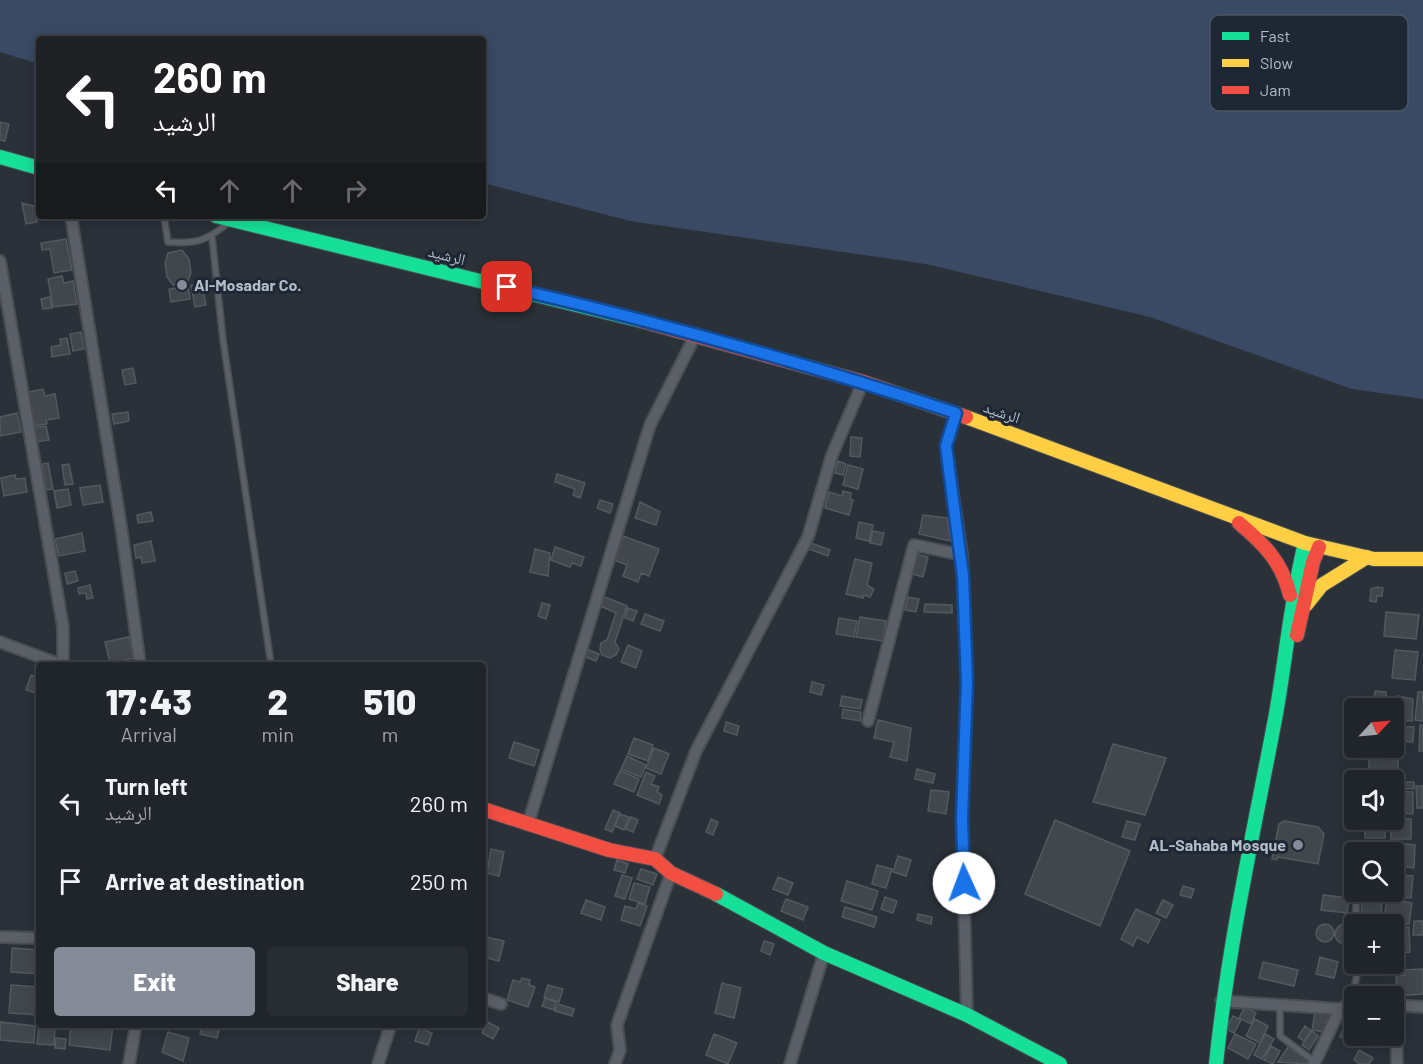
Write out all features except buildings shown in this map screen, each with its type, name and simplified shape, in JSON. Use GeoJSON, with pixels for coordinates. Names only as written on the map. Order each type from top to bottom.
{"type":"FeatureCollection","features":[{"type":"Feature","properties":{"kind":"street"},"geometry":{"type":"LineString","coordinates":[[0,157],[36,167]]}},
{"type":"Feature","properties":{"kind":"street"},"geometry":{"type":"LineString","coordinates":[[70,219],[120,522],[140,662]]}},
{"type":"Feature","properties":{"kind":"street","name":"الرشيد"},"geometry":{"type":"LineString","coordinates":[[228,219],[696,334],[863,382],[956,413],[1305,543],[1367,558],[1423,559]]}},
{"type":"Feature","properties":{"kind":"street"},"geometry":{"type":"LineString","coordinates":[[0,261],[63,627],[61,662]]}},
{"type":"Feature","properties":{"kind":"street"},"geometry":{"type":"LineString","coordinates":[[528,824],[650,424],[696,334]]}},
{"type":"Feature","properties":{"kind":"street"},"geometry":{"type":"LineString","coordinates":[[655,859],[696,751],[808,537],[832,454],[863,382]]}},
{"type":"Feature","properties":{"kind":"street"},"geometry":{"type":"LineString","coordinates":[[956,413],[946,446],[962,555],[967,682],[962,818],[967,1015]]}},
{"type":"Feature","properties":{"kind":"street"},"geometry":{"type":"LineString","coordinates":[[1230,514],[1278,559],[1287,580],[1292,601]]}},
{"type":"Feature","properties":{"kind":"street"},"geometry":{"type":"LineString","coordinates":[[1216,1064],[1221,1001],[1286,661],[1292,601],[1305,543]]}},
{"type":"Feature","properties":{"kind":"street"},"geometry":{"type":"LineString","coordinates":[[868,721],[914,545],[962,555]]}},
{"type":"Feature","properties":{"kind":"street"},"geometry":{"type":"LineString","coordinates":[[1286,661],[1295,642],[1313,562],[1319,547]]}},
{"type":"Feature","properties":{"kind":"street"},"geometry":{"type":"LineString","coordinates":[[1303,611],[1322,585],[1367,558]]}},
{"type":"Feature","properties":{"kind":"street"},"geometry":{"type":"LineString","coordinates":[[0,642],[55,662]]}},
{"type":"Feature","properties":{"kind":"street"},"geometry":{"type":"LineString","coordinates":[[486,810],[609,850],[655,859],[671,873],[736,904],[824,953],[967,1015],[1046,1060],[1060,1064]]}},
{"type":"Feature","properties":{"kind":"street"},"geometry":{"type":"LineString","coordinates":[[615,1064],[620,1050],[617,1025],[671,873]]}},
{"type":"Feature","properties":{"kind":"street"},"geometry":{"type":"LineString","coordinates":[[0,937],[36,938]]}},
{"type":"Feature","properties":{"kind":"street"},"geometry":{"type":"LineString","coordinates":[[790,1064],[824,953]]}},
{"type":"Feature","properties":{"kind":"street"},"geometry":{"type":"LineString","coordinates":[[486,999],[501,1004]]}},
{"type":"Feature","properties":{"kind":"street"},"geometry":{"type":"LineString","coordinates":[[1221,1001],[1280,1003],[1340,1009]]}},
{"type":"Feature","properties":{"kind":"street"},"geometry":{"type":"LineString","coordinates":[[1404,1006],[1423,1007]]}},
{"type":"Feature","properties":{"kind":"street"},"geometry":{"type":"LineString","coordinates":[[1314,1063],[1340,1009],[1344,1007]]}},
{"type":"Feature","properties":{"kind":"street"},"geometry":{"type":"LineString","coordinates":[[129,1064],[135,1028]]}},
{"type":"Feature","properties":{"kind":"street"},"geometry":{"type":"LineString","coordinates":[[378,1064],[390,1028]]}},
{"type":"Feature","properties":{"kind":"street"},"geometry":{"type":"LineString","coordinates":[[1396,1046],[1397,1064]]}},
{"type":"Feature","properties":{"kind":"lane"},"geometry":{"type":"LineString","coordinates":[[164,219],[168,242],[193,244],[212,237],[232,220]]}},
{"type":"Feature","properties":{"kind":"lane"},"geometry":{"type":"LineString","coordinates":[[212,237],[223,340],[271,662]]}},
{"type":"Feature","properties":{"kind":"lane"},"geometry":{"type":"LineString","coordinates":[[1280,1003],[1280,1036],[1314,1063]]}},
{"type":"Feature","properties":{"kind":"water"},"geometry":{"type":"Polygon","coordinates":[[[0,0],[1423,0],[1423,399],[1352,389],[1150,317],[926,264],[630,221],[486,184],[486,36],[36,36],[36,63],[0,52],[0,0]]]}},
{"type":"Feature","properties":{"kind":"traffic: fast"},"geometry":{"type":"LineString","coordinates":[[0,157],[36,167]]}},
{"type":"Feature","properties":{"kind":"traffic: fast"},"geometry":{"type":"LineString","coordinates":[[228,219],[642,321]]}},
{"type":"Feature","properties":{"kind":"traffic: fast"},"geometry":{"type":"LineString","coordinates":[[1216,1064],[1234,932],[1276,714],[1292,607],[1305,543]]}},
{"type":"Feature","properties":{"kind":"traffic: fast"},"geometry":{"type":"LineString","coordinates":[[716,894],[824,953],[967,1015],[1060,1064]]}},
{"type":"Feature","properties":{"kind":"traffic: slow"},"geometry":{"type":"LineString","coordinates":[[966,417],[1305,543],[1374,559],[1423,559]]}},
{"type":"Feature","properties":{"kind":"traffic: slow"},"geometry":{"type":"LineString","coordinates":[[1306,605],[1322,585],[1367,557]]}},
{"type":"Feature","properties":{"kind":"traffic: jam"},"geometry":{"type":"LineString","coordinates":[[642,321],[863,382],[966,417]]}},
{"type":"Feature","properties":{"kind":"traffic: jam"},"geometry":{"type":"LineString","coordinates":[[1239,523],[1271,554],[1287,583],[1290,595]]}},
{"type":"Feature","properties":{"kind":"traffic: jam"},"geometry":{"type":"LineString","coordinates":[[1297,635],[1313,562],[1319,547]]}},
{"type":"Feature","properties":{"kind":"traffic: jam"},"geometry":{"type":"LineString","coordinates":[[486,810],[609,850],[655,859],[671,873],[716,894]]}},
{"type":"Feature","properties":{"kind":"place","name":"Al-Mosadar Co."},"geometry":{"type":"Point","coordinates":[182,285]}},
{"type":"Feature","properties":{"kind":"place","name":"AL-Sahaba Mosque"},"geometry":{"type":"Point","coordinates":[1298,845]}},
{"type":"Feature","properties":{"kind":"route"},"geometry":{"type":"LineString","coordinates":[[507,287],[696,334],[863,382],[956,413],[946,446],[963,576],[967,682],[962,818],[964,883]]}}]}
